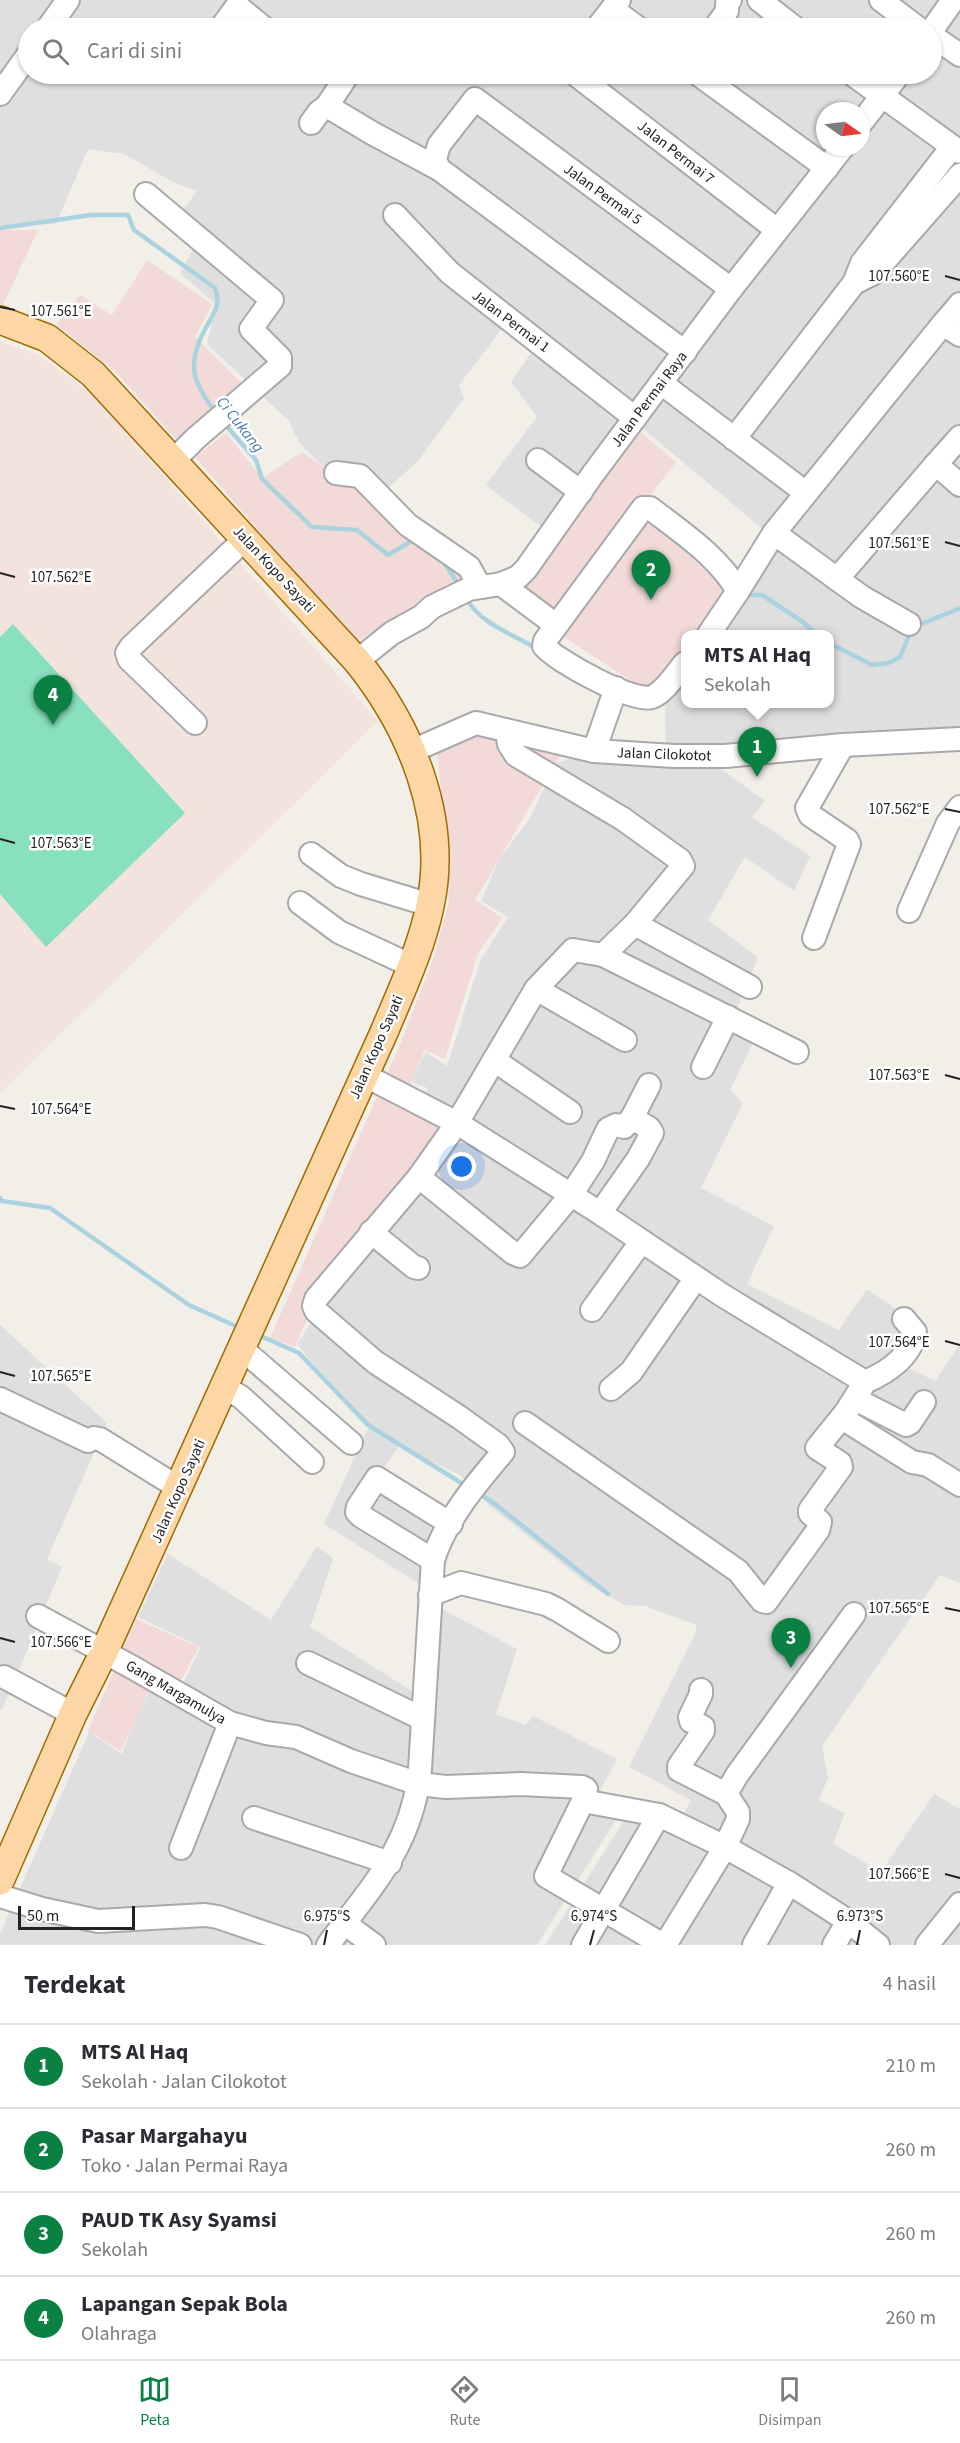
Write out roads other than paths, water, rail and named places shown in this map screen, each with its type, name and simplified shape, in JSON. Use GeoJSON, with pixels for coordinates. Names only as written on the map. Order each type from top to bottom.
{"type":"FeatureCollection","features":[{"type":"Feature","properties":{"kind":"main road","name":"Jalan Kopo Sayati"},"geometry":{"type":"LineString","coordinates":[[0,1881],[73,1714],[105,1652],[248,1336],[412,966],[430,905],[434,877],[434,835],[430,809],[412,751],[390,705],[354,657],[100,381],[64,349],[47,338],[1,321]]}},
{"type":"Feature","properties":{"kind":"street"},"geometry":{"type":"LineString","coordinates":[[55,18],[68,0]]}},
{"type":"Feature","properties":{"kind":"street"},"geometry":{"type":"LineString","coordinates":[[759,0],[782,18]]}},
{"type":"Feature","properties":{"kind":"street"},"geometry":{"type":"LineString","coordinates":[[881,0],[905,18]]}},
{"type":"Feature","properties":{"kind":"street"},"geometry":{"type":"LineString","coordinates":[[940,18],[953,0]]}},
{"type":"Feature","properties":{"kind":"street"},"geometry":{"type":"LineString","coordinates":[[605,18],[616,4],[629,18]]}},
{"type":"Feature","properties":{"kind":"street"},"geometry":{"type":"LineString","coordinates":[[232,7],[250,18]]}},
{"type":"Feature","properties":{"kind":"street"},"geometry":{"type":"LineString","coordinates":[[942,43],[960,55]]}},
{"type":"Feature","properties":{"kind":"street"},"geometry":{"type":"LineString","coordinates":[[0,94],[18,69]]}},
{"type":"Feature","properties":{"kind":"street"},"geometry":{"type":"LineString","coordinates":[[311,123],[327,106],[341,84]]}},
{"type":"Feature","properties":{"kind":"street","name":"Jalan Permai 7"},"geometry":{"type":"LineString","coordinates":[[587,84],[777,230]]}},
{"type":"Feature","properties":{"kind":"street"},"geometry":{"type":"LineString","coordinates":[[712,84],[827,168]]}},
{"type":"Feature","properties":{"kind":"street"},"geometry":{"type":"LineString","coordinates":[[734,439],[854,283],[862,263],[956,149],[865,84]]}},
{"type":"Feature","properties":{"kind":"street"},"geometry":{"type":"LineString","coordinates":[[870,111],[891,84]]}},
{"type":"Feature","properties":{"kind":"street","name":"Jalan Permai 5"},"geometry":{"type":"LineString","coordinates":[[439,169],[435,159],[439,145],[475,99],[731,289]]}},
{"type":"Feature","properties":{"kind":"street"},"geometry":{"type":"LineString","coordinates":[[327,106],[439,169],[685,352]]}},
{"type":"Feature","properties":{"kind":"street","name":"Jalan Permai Raya"},"geometry":{"type":"LineString","coordinates":[[354,657],[386,627],[417,610],[518,577],[536,559],[581,492],[731,289],[836,156]]}},
{"type":"Feature","properties":{"kind":"street"},"geometry":{"type":"LineString","coordinates":[[854,283],[874,273],[960,175]]}},
{"type":"Feature","properties":{"kind":"street"},"geometry":{"type":"LineString","coordinates":[[147,194],[272,300],[251,329],[280,358],[280,366],[174,460]]}},
{"type":"Feature","properties":{"kind":"street","name":"Jalan Permai 1"},"geometry":{"type":"LineString","coordinates":[[395,216],[438,261],[469,289],[635,418]]}},
{"type":"Feature","properties":{"kind":"street"},"geometry":{"type":"LineString","coordinates":[[712,630],[774,533],[806,493],[952,330],[960,304]]}},
{"type":"Feature","properties":{"kind":"street"},"geometry":{"type":"LineString","coordinates":[[661,383],[806,493]]}},
{"type":"Feature","properties":{"kind":"street"},"geometry":{"type":"LineString","coordinates":[[837,579],[960,437]]}},
{"type":"Feature","properties":{"kind":"street"},"geometry":{"type":"LineString","coordinates":[[538,460],[581,492]]}},
{"type":"Feature","properties":{"kind":"street"},"geometry":{"type":"LineString","coordinates":[[936,464],[960,485]]}},
{"type":"Feature","properties":{"kind":"street"},"geometry":{"type":"LineString","coordinates":[[336,473],[360,476],[408,525],[469,567],[484,587],[556,626]]}},
{"type":"Feature","properties":{"kind":"street"},"geometry":{"type":"LineString","coordinates":[[681,668],[658,694],[651,698],[614,695],[546,649],[545,641],[643,507],[650,508],[694,543],[719,566],[738,591]]}},
{"type":"Feature","properties":{"kind":"street"},"geometry":{"type":"LineString","coordinates":[[774,533],[862,597],[909,624]]}},
{"type":"Feature","properties":{"kind":"street"},"geometry":{"type":"LineString","coordinates":[[195,723],[129,659],[127,653],[245,539]]}},
{"type":"Feature","properties":{"kind":"street"},"geometry":{"type":"LineString","coordinates":[[594,752],[614,695]]}},
{"type":"Feature","properties":{"kind":"street","name":"Jalan Cilokotot"},"geometry":{"type":"LineString","coordinates":[[412,751],[471,723],[480,723],[594,752],[664,756],[725,756],[843,745],[960,739]]}},
{"type":"Feature","properties":{"kind":"street"},"geometry":{"type":"LineString","coordinates":[[507,731],[509,744],[516,755],[624,819],[683,862],[681,870],[635,924],[603,955]]}},
{"type":"Feature","properties":{"kind":"street"},"geometry":{"type":"LineString","coordinates":[[814,938],[849,844],[847,840],[810,815],[807,808],[843,745]]}},
{"type":"Feature","properties":{"kind":"street"},"geometry":{"type":"LineString","coordinates":[[909,911],[948,823],[960,807]]}},
{"type":"Feature","properties":{"kind":"street"},"geometry":{"type":"LineString","coordinates":[[311,854],[341,876],[361,885],[430,905]]}},
{"type":"Feature","properties":{"kind":"street"},"geometry":{"type":"LineString","coordinates":[[300,903],[339,932],[412,966]]}},
{"type":"Feature","properties":{"kind":"street"},"geometry":{"type":"LineString","coordinates":[[635,924],[750,987]]}},
{"type":"Feature","properties":{"kind":"street"},"geometry":{"type":"LineString","coordinates":[[328,1945],[390,1863],[407,1825],[419,1784],[434,1560],[438,1547],[471,1491],[503,1452],[502,1448],[459,1417],[375,1362],[316,1311],[314,1306],[316,1299],[418,1177],[457,1123],[536,989],[573,950],[603,955],[797,1052]]}},
{"type":"Feature","properties":{"kind":"street"},"geometry":{"type":"LineString","coordinates":[[536,989],[625,1040]]}},
{"type":"Feature","properties":{"kind":"street"},"geometry":{"type":"LineString","coordinates":[[703,1067],[728,1017]]}},
{"type":"Feature","properties":{"kind":"street"},"geometry":{"type":"LineString","coordinates":[[494,1060],[570,1112]]}},
{"type":"Feature","properties":{"kind":"street"},"geometry":{"type":"LineString","coordinates":[[364,1076],[457,1123],[600,1213],[860,1390],[906,1425],[910,1423],[924,1402]]}},
{"type":"Feature","properties":{"kind":"street"},"geometry":{"type":"LineString","coordinates":[[418,1177],[513,1253],[520,1256],[571,1196],[593,1161],[608,1129],[616,1125],[624,1127],[632,1118],[649,1085]]}},
{"type":"Feature","properties":{"kind":"street"},"geometry":{"type":"LineString","coordinates":[[600,1213],[638,1159],[652,1133],[649,1128],[632,1118]]}},
{"type":"Feature","properties":{"kind":"street"},"geometry":{"type":"LineString","coordinates":[[371,1232],[418,1268]]}},
{"type":"Feature","properties":{"kind":"street"},"geometry":{"type":"LineString","coordinates":[[592,1310],[641,1242]]}},
{"type":"Feature","properties":{"kind":"street"},"geometry":{"type":"LineString","coordinates":[[611,1389],[631,1372],[696,1278]]}},
{"type":"Feature","properties":{"kind":"street"},"geometry":{"type":"LineString","coordinates":[[525,1424],[738,1571],[765,1602],[790,1571],[821,1525],[819,1520],[810,1514],[810,1510],[841,1467],[840,1463],[817,1448],[842,1418],[860,1390],[885,1373],[904,1354],[915,1332],[904,1319]]}},
{"type":"Feature","properties":{"kind":"street"},"geometry":{"type":"LineString","coordinates":[[248,1336],[351,1443]]}},
{"type":"Feature","properties":{"kind":"street"},"geometry":{"type":"LineString","coordinates":[[224,1387],[244,1400],[312,1462]]}},
{"type":"Feature","properties":{"kind":"street"},"geometry":{"type":"LineString","coordinates":[[0,1399],[88,1441],[100,1439],[179,1488]]}},
{"type":"Feature","properties":{"kind":"street"},"geometry":{"type":"LineString","coordinates":[[842,1418],[903,1457],[916,1464],[928,1465],[960,1485]]}},
{"type":"Feature","properties":{"kind":"street"},"geometry":{"type":"LineString","coordinates":[[434,1560],[361,1516],[357,1512],[358,1507],[377,1478],[451,1524]]}},
{"type":"Feature","properties":{"kind":"street"},"geometry":{"type":"LineString","coordinates":[[430,1595],[461,1583],[546,1604],[608,1641]]}},
{"type":"Feature","properties":{"kind":"street"},"geometry":{"type":"LineString","coordinates":[[726,1794],[737,1775],[854,1614]]}},
{"type":"Feature","properties":{"kind":"street","name":"Gang Margamulya"},"geometry":{"type":"LineString","coordinates":[[38,1616],[230,1723],[266,1733],[296,1737],[351,1761],[419,1784],[446,1787],[487,1785],[582,1787],[585,1796],[659,1815],[725,1847],[789,1883],[848,1921],[879,1945]]}},
{"type":"Feature","properties":{"kind":"street"},"geometry":{"type":"LineString","coordinates":[[308,1662],[423,1719]]}},
{"type":"Feature","properties":{"kind":"street"},"geometry":{"type":"LineString","coordinates":[[4,1677],[73,1714]]}},
{"type":"Feature","properties":{"kind":"street"},"geometry":{"type":"LineString","coordinates":[[585,1796],[546,1876],[664,1945],[725,1847],[738,1819],[738,1812],[726,1794],[679,1770],[679,1766],[703,1731],[703,1727],[691,1721],[690,1717],[701,1690]]}},
{"type":"Feature","properties":{"kind":"street"},"geometry":{"type":"LineString","coordinates":[[182,1848],[230,1723]]}},
{"type":"Feature","properties":{"kind":"street"},"geometry":{"type":"LineString","coordinates":[[584,1945],[659,1815]]}},
{"type":"Feature","properties":{"kind":"street"},"geometry":{"type":"LineString","coordinates":[[254,1818],[390,1863]]}},
{"type":"Feature","properties":{"kind":"street"},"geometry":{"type":"LineString","coordinates":[[754,1945],[789,1883]]}},
{"type":"Feature","properties":{"kind":"street"},"geometry":{"type":"LineString","coordinates":[[0,1896],[42,1909],[98,1921],[142,1917],[211,1916],[300,1945]]}},
{"type":"Feature","properties":{"kind":"street"},"geometry":{"type":"LineString","coordinates":[[927,1945],[960,1904]]}},
{"type":"Feature","properties":{"kind":"street"},"geometry":{"type":"LineString","coordinates":[[834,1945],[848,1921]]}},
{"type":"Feature","properties":{"kind":"street"},"geometry":{"type":"LineString","coordinates":[[344,1923],[374,1945]]}},
{"type":"Feature","properties":{"kind":"waterway","name":"Ci Cukang"},"geometry":{"type":"LineString","coordinates":[[0,228],[91,215],[128,215],[134,230],[215,288],[216,308],[199,343],[194,367],[199,385],[216,413]]}},
{"type":"Feature","properties":{"kind":"waterway","name":"Ci Cukang"},"geometry":{"type":"LineString","coordinates":[[223,422],[256,460],[262,479],[312,527],[357,530],[388,555],[415,539]]}},
{"type":"Feature","properties":{"kind":"waterway","name":"Ci Cukang"},"geometry":{"type":"LineString","coordinates":[[443,560],[459,586]]}},
{"type":"Feature","properties":{"kind":"waterway","name":"Ci Cukang"},"geometry":{"type":"LineString","coordinates":[[745,595],[762,595],[812,630]]}},
{"type":"Feature","properties":{"kind":"waterway","name":"Ci Cukang"},"geometry":{"type":"LineString","coordinates":[[466,598],[480,616],[538,650]]}},
{"type":"Feature","properties":{"kind":"waterway","name":"Ci Cukang"},"geometry":{"type":"LineString","coordinates":[[834,646],[872,665],[888,663],[900,657],[912,628],[960,608]]}},
{"type":"Feature","properties":{"kind":"waterway"},"geometry":{"type":"LineString","coordinates":[[0,1198],[2,1201],[50,1208],[189,1305],[240,1328]]}},
{"type":"Feature","properties":{"kind":"waterway"},"geometry":{"type":"LineString","coordinates":[[256,1334],[299,1353],[368,1425],[466,1486]]}},
{"type":"Feature","properties":{"kind":"waterway"},"geometry":{"type":"LineString","coordinates":[[478,1493],[608,1594]]}},
{"type":"Feature","properties":{"kind":"place","name":"Pasar Margahayu"},"geometry":{"type":"Point","coordinates":[651,600]}},
{"type":"Feature","properties":{"kind":"place","name":"Lapangan Sepak Bola"},"geometry":{"type":"Point","coordinates":[53,725]}},
{"type":"Feature","properties":{"kind":"place","name":"MTS Al Haq"},"geometry":{"type":"Point","coordinates":[757,777]}},
{"type":"Feature","properties":{"kind":"place","name":"PAUD TK Asy Syamsi"},"geometry":{"type":"Point","coordinates":[791,1668]}}]}
